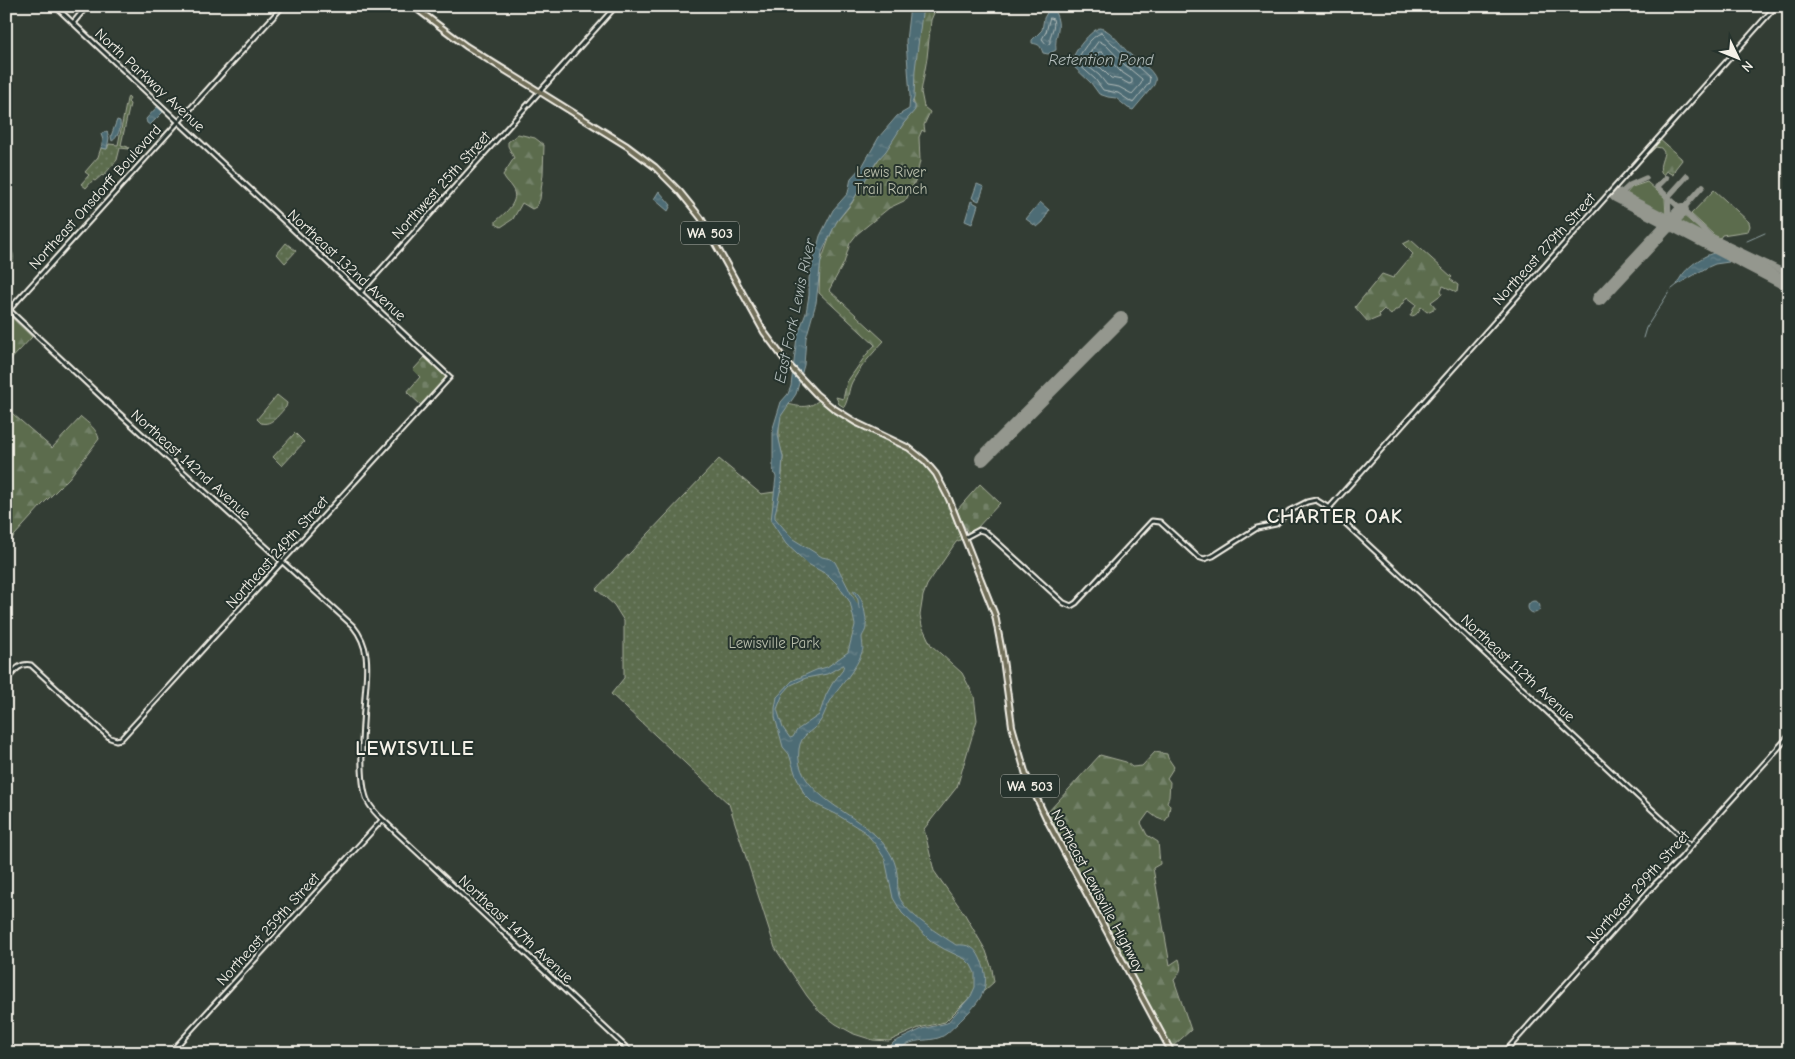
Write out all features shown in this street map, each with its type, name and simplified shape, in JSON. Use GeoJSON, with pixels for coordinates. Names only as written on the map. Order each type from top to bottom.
{"type":"FeatureCollection","features":[{"type":"Feature","properties":{"kind":"main road","name":"WA 503"},"geometry":{"type":"LineString","coordinates":[[413,6],[466,46],[539,92]]}},
{"type":"Feature","properties":{"kind":"main road","name":"Northeast Lewisville Highway"},"geometry":{"type":"LineString","coordinates":[[539,92],[632,150],[655,167],[680,192],[706,225],[764,332],[786,363],[821,399],[857,423],[904,445],[925,462],[941,481],[989,598],[997,624],[1012,726],[1023,769],[1040,807],[1172,1053]]}},
{"type":"Feature","properties":{"kind":"street","name":"North Parkway Avenue"},"geometry":{"type":"LineString","coordinates":[[55,6],[229,170]]}},
{"type":"Feature","properties":{"kind":"street"},"geometry":{"type":"LineString","coordinates":[[73,23],[87,6]]}},
{"type":"Feature","properties":{"kind":"street","name":"Northeast Onsdorff Boulevard"},"geometry":{"type":"LineString","coordinates":[[7,308],[283,6]]}},
{"type":"Feature","properties":{"kind":"street","name":"Northwest 25th Street"},"geometry":{"type":"LineString","coordinates":[[360,293],[616,6]]}},
{"type":"Feature","properties":{"kind":"street","name":"Northeast 279th Street"},"geometry":{"type":"LineString","coordinates":[[1330,508],[1776,6]]}},
{"type":"Feature","properties":{"kind":"street","name":"Northeast 132nd Avenue"},"geometry":{"type":"LineString","coordinates":[[229,170],[450,377]]}},
{"type":"Feature","properties":{"kind":"street","name":"Northeast 142nd Avenue"},"geometry":{"type":"LineString","coordinates":[[7,308],[99,395],[349,622],[359,634]]}},
{"type":"Feature","properties":{"kind":"street","name":"Northeast 249th Street"},"geometry":{"type":"LineString","coordinates":[[6,681],[18,668],[25,664],[34,668],[110,738],[119,740],[450,377]]}},
{"type":"Feature","properties":{"kind":"street"},"geometry":{"type":"LineString","coordinates":[[964,538],[980,530],[986,532],[1064,603],[1073,606],[1150,522],[1155,520],[1160,522],[1198,557],[1204,559],[1213,556],[1257,528],[1276,524],[1289,511],[1307,502],[1316,500],[1330,508]]}},
{"type":"Feature","properties":{"kind":"street","name":"Northeast 112th Avenue"},"geometry":{"type":"LineString","coordinates":[[1330,508],[1691,846]]}},
{"type":"Feature","properties":{"kind":"street","name":"Northeast 147th Avenue"},"geometry":{"type":"LineString","coordinates":[[359,634],[366,652],[368,665],[362,729],[364,786],[367,800],[382,820],[632,1053]]}},
{"type":"Feature","properties":{"kind":"street","name":"Northeast 299th Street"},"geometry":{"type":"LineString","coordinates":[[1504,1053],[1789,736]]}},
{"type":"Feature","properties":{"kind":"street","name":"Northeast 259th Street"},"geometry":{"type":"LineString","coordinates":[[170,1053],[382,820]]}},
{"type":"Feature","properties":{"kind":"green space","name":"Lewis River Trail Ranch"},"geometry":{"type":"Polygon","coordinates":[[[923,6],[937,6],[931,20],[921,92],[924,107],[930,112],[924,125],[925,132],[922,130],[919,137],[920,161],[916,179],[906,200],[889,208],[857,234],[850,243],[844,263],[829,290],[884,341],[855,376],[844,407],[839,404],[836,397],[843,399],[847,382],[875,345],[819,293],[820,264],[834,225],[852,203],[859,189],[896,133],[915,109],[913,101],[914,74],[923,6]]]}},
{"type":"Feature","properties":{"kind":"green space"},"geometry":{"type":"Polygon","coordinates":[[[128,97],[130,104],[121,145],[129,149],[120,148],[117,160],[103,176],[95,181],[93,180],[86,188],[81,184],[89,175],[85,172],[98,157],[101,148],[107,149],[109,144],[118,145],[128,97]]]}},
{"type":"Feature","properties":{"kind":"green space"},"geometry":{"type":"Polygon","coordinates":[[[518,134],[535,138],[544,145],[540,199],[536,207],[532,209],[522,203],[513,219],[501,227],[496,224],[496,221],[511,206],[515,198],[512,188],[503,175],[514,158],[508,142],[518,134]]]}},
{"type":"Feature","properties":{"kind":"green space"},"geometry":{"type":"Polygon","coordinates":[[[1659,139],[1682,160],[1673,175],[1666,171],[1663,175],[1661,172],[1660,167],[1664,152],[1661,148],[1656,147],[1650,153],[1647,153],[1659,139]]]}},
{"type":"Feature","properties":{"kind":"green space"},"geometry":{"type":"Polygon","coordinates":[[[1647,182],[1665,198],[1666,217],[1625,195],[1632,187],[1647,182]]]}},
{"type":"Feature","properties":{"kind":"green space"},"geometry":{"type":"Polygon","coordinates":[[[1714,190],[1749,222],[1748,231],[1722,235],[1720,238],[1714,235],[1691,214],[1714,190]]]}},
{"type":"Feature","properties":{"kind":"green space"},"geometry":{"type":"Polygon","coordinates":[[[1682,214],[1706,235],[1706,238],[1676,222],[1682,214]]]}},
{"type":"Feature","properties":{"kind":"green space"},"geometry":{"type":"Polygon","coordinates":[[[1411,240],[1452,277],[1450,279],[1458,285],[1457,292],[1443,286],[1442,294],[1431,302],[1436,308],[1427,312],[1421,307],[1412,316],[1410,316],[1416,304],[1407,297],[1398,310],[1395,310],[1391,315],[1384,309],[1379,314],[1380,317],[1368,322],[1355,307],[1382,274],[1393,278],[1413,254],[1403,244],[1411,240]]]}},
{"type":"Feature","properties":{"kind":"green space"},"geometry":{"type":"Polygon","coordinates":[[[6,241],[13,253],[13,260],[6,272],[6,241]]]}},
{"type":"Feature","properties":{"kind":"green space"},"geometry":{"type":"Polygon","coordinates":[[[286,243],[296,251],[285,263],[277,254],[286,243]]]}},
{"type":"Feature","properties":{"kind":"green space"},"geometry":{"type":"Polygon","coordinates":[[[6,312],[32,337],[6,365],[6,312]]]}},
{"type":"Feature","properties":{"kind":"green space"},"geometry":{"type":"Polygon","coordinates":[[[425,357],[445,375],[446,379],[422,406],[407,392],[420,377],[413,370],[425,357]]]}},
{"type":"Feature","properties":{"kind":"green space"},"geometry":{"type":"Polygon","coordinates":[[[277,395],[287,403],[286,407],[269,423],[261,423],[257,419],[277,395]]]}},
{"type":"Feature","properties":{"kind":"green space","name":"Lewisville Park"},"geometry":{"type":"Polygon","coordinates":[[[820,399],[841,414],[916,453],[941,481],[964,538],[956,542],[927,585],[920,615],[922,626],[931,645],[962,673],[974,696],[977,720],[957,787],[924,829],[934,871],[964,913],[986,951],[994,982],[984,991],[968,999],[945,1022],[919,1028],[889,1041],[873,1040],[854,1034],[820,1012],[775,948],[729,804],[611,694],[624,678],[624,621],[614,605],[596,589],[719,459],[761,494],[781,491],[783,457],[779,441],[780,417],[788,404],[809,406],[820,399]]]}},
{"type":"Feature","properties":{"kind":"green space"},"geometry":{"type":"Polygon","coordinates":[[[6,408],[52,448],[81,417],[94,429],[99,439],[69,478],[6,545],[6,487],[11,482],[6,477],[6,408]]]}},
{"type":"Feature","properties":{"kind":"green space"},"geometry":{"type":"Polygon","coordinates":[[[295,433],[304,442],[282,466],[273,457],[295,433]]]}},
{"type":"Feature","properties":{"kind":"green space"},"geometry":{"type":"Polygon","coordinates":[[[980,484],[1000,503],[976,529],[968,532],[957,510],[980,484]]]}},
{"type":"Feature","properties":{"kind":"green space"},"geometry":{"type":"Polygon","coordinates":[[[1155,752],[1167,754],[1174,767],[1167,778],[1170,782],[1167,802],[1170,806],[1168,817],[1165,821],[1149,812],[1141,823],[1147,835],[1158,842],[1160,864],[1153,868],[1170,965],[1179,959],[1180,970],[1174,980],[1191,1030],[1172,1047],[1048,812],[1100,755],[1126,762],[1132,767],[1142,766],[1155,752]]]}},
{"type":"Feature","properties":{"kind":"water"},"geometry":{"type":"Polygon","coordinates":[[[910,6],[923,6],[912,103],[915,105],[915,110],[877,161],[852,202],[837,221],[822,252],[816,303],[806,338],[804,365],[796,394],[781,416],[778,435],[783,457],[781,487],[775,514],[775,518],[793,539],[822,557],[835,562],[859,609],[858,600],[853,590],[860,598],[866,620],[866,628],[862,637],[863,650],[860,658],[831,700],[821,721],[804,737],[800,744],[800,764],[805,777],[825,799],[864,826],[886,847],[896,867],[899,896],[908,910],[915,917],[956,945],[964,945],[973,949],[978,954],[984,969],[986,979],[982,995],[971,1010],[944,1036],[931,1040],[912,1042],[896,1052],[884,1053],[894,1042],[922,1029],[947,1023],[971,996],[975,987],[975,973],[965,959],[931,941],[902,913],[893,898],[885,859],[876,845],[865,832],[836,814],[813,803],[804,794],[789,754],[783,747],[775,717],[777,697],[792,681],[827,667],[848,652],[855,625],[850,602],[837,584],[828,575],[808,564],[786,544],[771,521],[776,477],[773,469],[773,428],[781,402],[788,394],[791,386],[797,337],[806,313],[809,278],[820,236],[833,210],[848,193],[851,178],[863,165],[879,137],[897,116],[909,109],[910,96],[906,41],[910,6]],[[844,665],[827,674],[806,678],[791,685],[783,694],[777,709],[783,728],[790,738],[793,737],[797,730],[819,715],[826,695],[844,665]]]}},
{"type":"Feature","properties":{"kind":"water"},"geometry":{"type":"Polygon","coordinates":[[[1049,9],[1055,12],[1058,27],[1056,50],[1048,54],[1043,53],[1037,44],[1032,43],[1032,40],[1042,30],[1044,18],[1049,9]]]}},
{"type":"Feature","properties":{"kind":"water","name":"Retention Pond"},"geometry":{"type":"Polygon","coordinates":[[[1099,28],[1113,35],[1128,53],[1151,71],[1155,77],[1154,85],[1133,110],[1116,98],[1099,94],[1091,83],[1072,65],[1074,56],[1081,44],[1099,28]]]}},
{"type":"Feature","properties":{"kind":"water"},"geometry":{"type":"Polygon","coordinates":[[[157,107],[163,112],[150,125],[146,119],[157,107]]]}},
{"type":"Feature","properties":{"kind":"water"},"geometry":{"type":"Polygon","coordinates":[[[117,120],[120,121],[119,130],[116,138],[112,141],[111,136],[117,120]]]}},
{"type":"Feature","properties":{"kind":"water"},"geometry":{"type":"Polygon","coordinates":[[[107,131],[109,138],[107,149],[101,148],[103,140],[101,134],[107,131]]]}},
{"type":"Feature","properties":{"kind":"water"},"geometry":{"type":"Polygon","coordinates":[[[977,184],[984,187],[979,201],[972,198],[977,184]]]}},
{"type":"Feature","properties":{"kind":"water"},"geometry":{"type":"Polygon","coordinates":[[[659,191],[671,205],[668,211],[654,199],[659,191]]]}},
{"type":"Feature","properties":{"kind":"water"},"geometry":{"type":"Polygon","coordinates":[[[971,201],[978,205],[972,224],[965,221],[971,201]]]}},
{"type":"Feature","properties":{"kind":"water"},"geometry":{"type":"Polygon","coordinates":[[[1040,202],[1049,210],[1043,222],[1037,227],[1026,219],[1040,202]]]}},
{"type":"Feature","properties":{"kind":"water"},"geometry":{"type":"Polygon","coordinates":[[[1720,253],[1729,262],[1715,264],[1677,285],[1692,265],[1703,257],[1720,253]]]}},
{"type":"Feature","properties":{"kind":"water"},"geometry":{"type":"Polygon","coordinates":[[[1534,601],[1540,607],[1534,613],[1528,607],[1534,601]]]}},
{"type":"Feature","properties":{"kind":"waterway"},"geometry":{"type":"LineString","coordinates":[[1747,241],[1765,233]]}},
{"type":"Feature","properties":{"kind":"waterway"},"geometry":{"type":"LineString","coordinates":[[1672,289],[1677,285]]}},
{"type":"Feature","properties":{"kind":"waterway"},"geometry":{"type":"LineString","coordinates":[[1643,338],[1646,328],[1669,292]]}},
{"type":"Feature","properties":{"kind":"waterway","name":"East Fork Lewis River"},"geometry":{"type":"LineString","coordinates":[[850,597],[857,610]]}},
{"type":"Feature","properties":{"kind":"taxiway"},"geometry":{"type":"LineString","coordinates":[[1669,223],[1668,197],[1687,176]]}},
{"type":"Feature","properties":{"kind":"taxiway"},"geometry":{"type":"LineString","coordinates":[[1618,196],[1630,185],[1646,178]]}},
{"type":"Feature","properties":{"kind":"taxiway"},"geometry":{"type":"LineString","coordinates":[[1666,178],[1657,187],[1730,254]]}},
{"type":"Feature","properties":{"kind":"taxiway"},"geometry":{"type":"LineString","coordinates":[[1682,210],[1703,186]]}},
{"type":"Feature","properties":{"kind":"taxiway"},"geometry":{"type":"LineString","coordinates":[[1714,238],[1789,274]]}},
{"type":"Feature","properties":{"kind":"taxiway"},"geometry":{"type":"LineString","coordinates":[[1741,260],[1755,259]]}},
{"type":"Feature","properties":{"kind":"runway"},"geometry":{"type":"LineString","coordinates":[[1616,195],[1789,285]]}},
{"type":"Feature","properties":{"kind":"runway"},"geometry":{"type":"LineString","coordinates":[[1599,299],[1682,210]]}},
{"type":"Feature","properties":{"kind":"runway"},"geometry":{"type":"LineString","coordinates":[[982,459],[1121,319]]}},
{"type":"Feature","properties":{"kind":"district","name":"CHARTER OAK"},"geometry":{"type":"Point","coordinates":[1335,516]}},
{"type":"Feature","properties":{"kind":"district","name":"LEWISVILLE"},"geometry":{"type":"Point","coordinates":[415,748]}}]}
